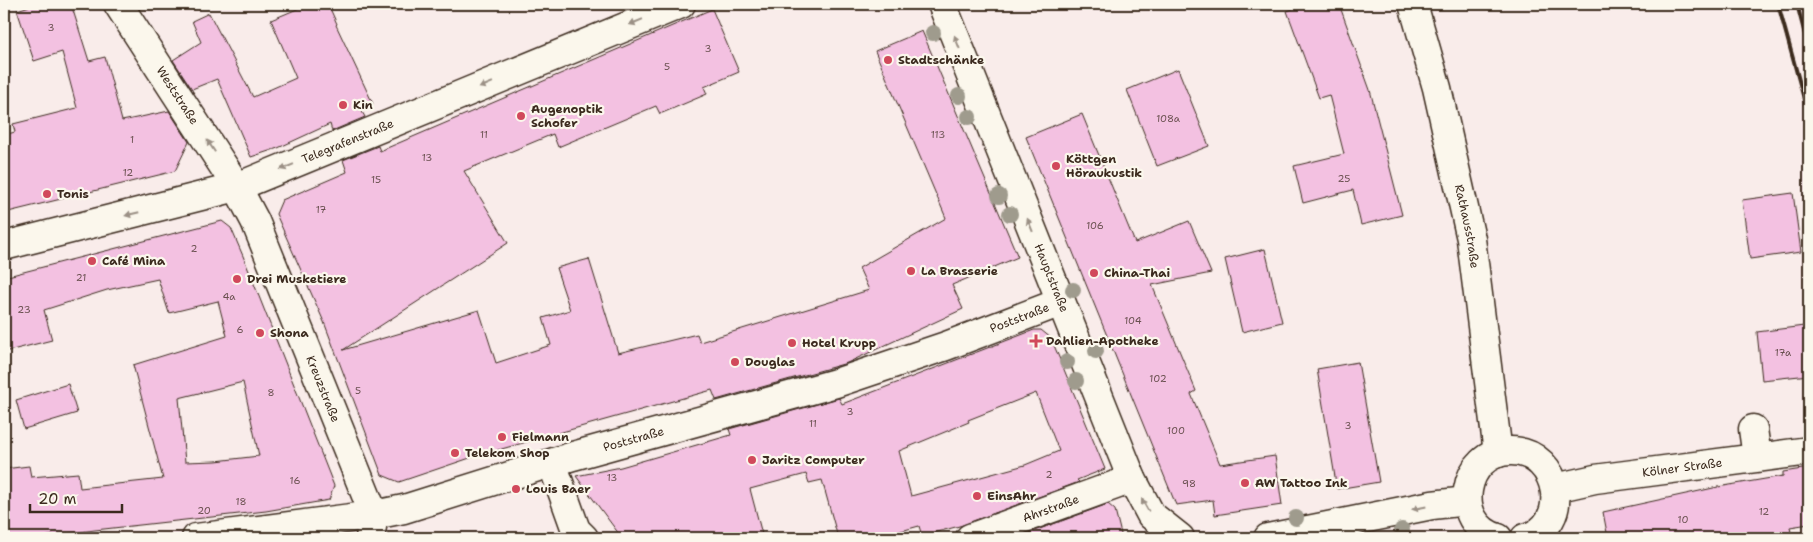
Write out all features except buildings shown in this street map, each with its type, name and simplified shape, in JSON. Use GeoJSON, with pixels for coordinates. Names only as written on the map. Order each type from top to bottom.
{"type":"FeatureCollection","features":[{"type":"Feature","properties":{"kind":"street","name":"Weststraße"},"geometry":{"type":"LineString","coordinates":[[118,4],[237,187]]}},
{"type":"Feature","properties":{"kind":"street","name":"Telegrafenstraße"},"geometry":{"type":"LineString","coordinates":[[4,246],[237,187],[681,4]]}},
{"type":"Feature","properties":{"kind":"street","name":"Hauptstraße"},"geometry":{"type":"LineString","coordinates":[[942,4],[1132,479],[1151,515],[1180,538]]}},
{"type":"Feature","properties":{"kind":"street","name":"Rathausstraße"},"geometry":{"type":"LineString","coordinates":[[1413,4],[1437,88],[1470,230],[1498,453]]}},
{"type":"Feature","properties":{"kind":"street","name":"Kreuzstraße"},"geometry":{"type":"LineString","coordinates":[[237,187],[255,221],[372,527]]}},
{"type":"Feature","properties":{"kind":"street","name":"Poststraße"},"geometry":{"type":"LineString","coordinates":[[196,538],[372,527],[404,509],[552,463],[836,383],[946,346],[1061,302]]}},
{"type":"Feature","properties":{"kind":"street"},"geometry":{"type":"LineString","coordinates":[[1754,430],[1757,458]]}},
{"type":"Feature","properties":{"kind":"street","name":"Kölner Straße"},"geometry":{"type":"LineString","coordinates":[[1555,488],[1595,479],[1809,450]]}},
{"type":"Feature","properties":{"kind":"street"},"geometry":{"type":"LineString","coordinates":[[1498,538],[1486,533],[1473,519],[1467,501],[1468,488],[1471,477],[1483,462],[1498,453],[1517,452],[1534,458],[1544,466],[1551,476],[1555,488],[1555,503],[1550,518],[1541,529],[1525,538]]}},
{"type":"Feature","properties":{"kind":"street"},"geometry":{"type":"LineString","coordinates":[[552,463],[576,530],[584,538]]}},
{"type":"Feature","properties":{"kind":"street","name":"Ahrstraße"},"geometry":{"type":"LineString","coordinates":[[970,538],[1132,479]]}},
{"type":"Feature","properties":{"kind":"street"},"geometry":{"type":"LineString","coordinates":[[1268,538],[1437,504],[1467,501]]}},
{"type":"Feature","properties":{"kind":"railway"},"geometry":{"type":"LineString","coordinates":[[1778,4],[1809,117]]}},
{"type":"Feature","properties":{"kind":"railway"},"geometry":{"type":"LineString","coordinates":[[1797,4],[1809,50]]}},
{"type":"Feature","properties":{"kind":"place","name":"Stadtschänke"},"geometry":{"type":"Point","coordinates":[888,60]}},
{"type":"Feature","properties":{"kind":"place","name":"Kin"},"geometry":{"type":"Point","coordinates":[343,105]}},
{"type":"Feature","properties":{"kind":"place","name":"Augenoptik Schofer"},"geometry":{"type":"Point","coordinates":[521,116]}},
{"type":"Feature","properties":{"kind":"place","name":"Köttgen Höraukustik"},"geometry":{"type":"Point","coordinates":[1056,166]}},
{"type":"Feature","properties":{"kind":"place","name":"Tonis"},"geometry":{"type":"Point","coordinates":[47,194]}},
{"type":"Feature","properties":{"kind":"place","name":"Café Mina"},"geometry":{"type":"Point","coordinates":[92,261]}},
{"type":"Feature","properties":{"kind":"place","name":"La Brasserie"},"geometry":{"type":"Point","coordinates":[911,271]}},
{"type":"Feature","properties":{"kind":"place","name":"China-Thai"},"geometry":{"type":"Point","coordinates":[1094,273]}},
{"type":"Feature","properties":{"kind":"place","name":"Drei Musketiere"},"geometry":{"type":"Point","coordinates":[237,279]}},
{"type":"Feature","properties":{"kind":"place","name":"Shona"},"geometry":{"type":"Point","coordinates":[260,333]}},
{"type":"Feature","properties":{"kind":"place","name":"Dahlien-Apotheke"},"geometry":{"type":"Point","coordinates":[1036,341]}},
{"type":"Feature","properties":{"kind":"place","name":"Hotel Krupp"},"geometry":{"type":"Point","coordinates":[792,343]}},
{"type":"Feature","properties":{"kind":"place","name":"Douglas"},"geometry":{"type":"Point","coordinates":[735,362]}},
{"type":"Feature","properties":{"kind":"place","name":"Fielmann"},"geometry":{"type":"Point","coordinates":[502,437]}},
{"type":"Feature","properties":{"kind":"place","name":"Telekom Shop"},"geometry":{"type":"Point","coordinates":[455,453]}},
{"type":"Feature","properties":{"kind":"place","name":"Jaritz Computer"},"geometry":{"type":"Point","coordinates":[752,460]}},
{"type":"Feature","properties":{"kind":"place","name":"AW Tattoo Ink"},"geometry":{"type":"Point","coordinates":[1245,483]}},
{"type":"Feature","properties":{"kind":"place","name":"Louis Baer"},"geometry":{"type":"Point","coordinates":[516,489]}},
{"type":"Feature","properties":{"kind":"place","name":"EinsAhr"},"geometry":{"type":"Point","coordinates":[977,496]}}]}
